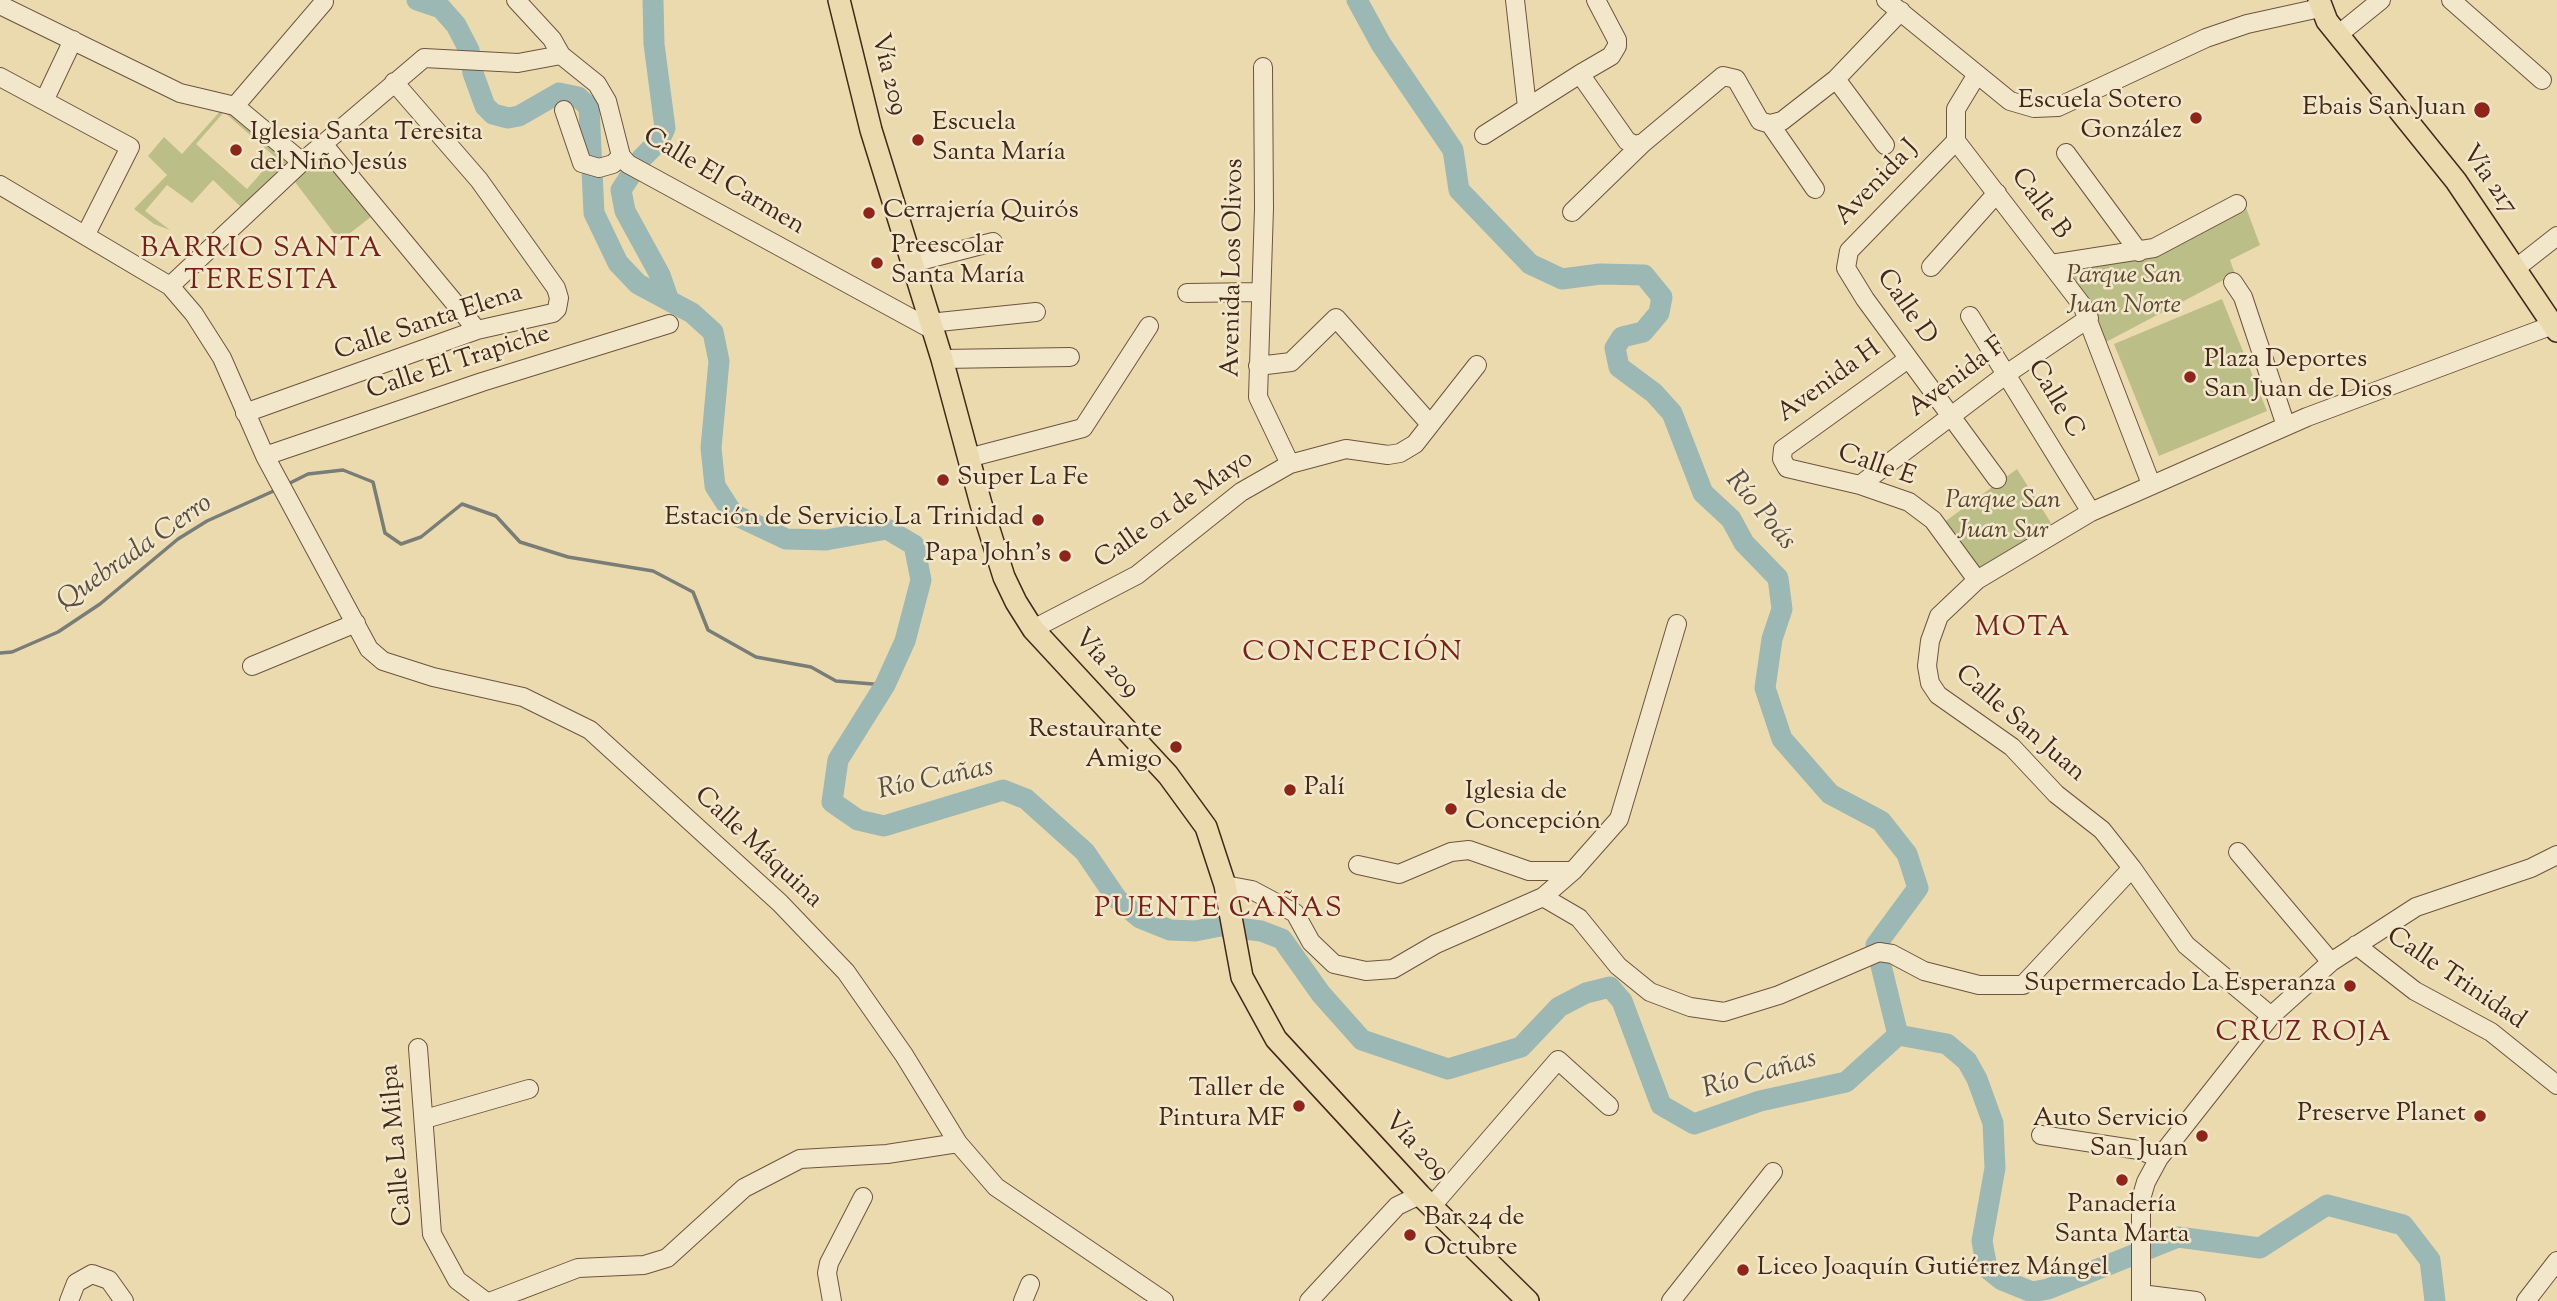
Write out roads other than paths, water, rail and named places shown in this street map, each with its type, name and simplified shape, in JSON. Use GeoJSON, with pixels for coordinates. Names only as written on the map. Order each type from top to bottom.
{"type":"FeatureCollection","features":[{"type":"Feature","properties":{"kind":"main road","name":"Vía 209"},"geometry":{"type":"LineString","coordinates":[[839,0],[872,130],[942,359],[1004,577],[1033,629],[1168,775],[1206,827],[1225,886],[1242,977],[1276,1039],[1426,1201],[1528,1301]]}},
{"type":"Feature","properties":{"kind":"main road","name":"Vía 217"},"geometry":{"type":"LineString","coordinates":[[2320,4],[2339,34],[2456,181],[2555,328]]}},
{"type":"Feature","properties":{"kind":"street","name":"Calle El Carmen"},"geometry":{"type":"LineString","coordinates":[[516,0],[552,39],[561,55],[597,84],[607,101],[631,164],[930,326]]}},
{"type":"Feature","properties":{"kind":"street"},"geometry":{"type":"LineString","coordinates":[[1515,0],[1527,107]]}},
{"type":"Feature","properties":{"kind":"street"},"geometry":{"type":"LineString","coordinates":[[1484,135],[1611,56],[1617,46],[1617,40],[1596,0]]}},
{"type":"Feature","properties":{"kind":"street"},"geometry":{"type":"LineString","coordinates":[[1886,0],[2010,101],[2034,108],[2058,107],[2206,38],[2320,4]]}},
{"type":"Feature","properties":{"kind":"street"},"geometry":{"type":"LineString","coordinates":[[2339,34],[2381,0]]}},
{"type":"Feature","properties":{"kind":"street"},"geometry":{"type":"LineString","coordinates":[[2451,0],[2542,80]]}},
{"type":"Feature","properties":{"kind":"street"},"geometry":{"type":"LineString","coordinates":[[235,106],[324,2]]}},
{"type":"Feature","properties":{"kind":"street"},"geometry":{"type":"LineString","coordinates":[[0,5],[180,93],[235,106],[302,162]]}},
{"type":"Feature","properties":{"kind":"street"},"geometry":{"type":"LineString","coordinates":[[1573,212],[1643,143],[1723,76],[1735,79],[1760,121],[1770,124],[1782,121],[1836,79],[1901,11]]}},
{"type":"Feature","properties":{"kind":"street"},"geometry":{"type":"LineString","coordinates":[[45,99],[73,40]]}},
{"type":"Feature","properties":{"kind":"street"},"geometry":{"type":"LineString","coordinates":[[170,286],[302,162],[424,58],[518,63],[561,55]]}},
{"type":"Feature","properties":{"kind":"street","name":"Avenida Los Olivos"},"geometry":{"type":"LineString","coordinates":[[1263,67],[1258,397],[1290,464]]}},
{"type":"Feature","properties":{"kind":"street"},"geometry":{"type":"LineString","coordinates":[[1580,74],[1627,141],[1635,145],[1643,143]]}},
{"type":"Feature","properties":{"kind":"street"},"geometry":{"type":"LineString","coordinates":[[1956,141],[1956,109],[1976,76]]}},
{"type":"Feature","properties":{"kind":"street"},"geometry":{"type":"LineString","coordinates":[[0,77],[131,147],[86,234]]}},
{"type":"Feature","properties":{"kind":"street"},"geometry":{"type":"LineString","coordinates":[[1836,79],[1885,145]]}},
{"type":"Feature","properties":{"kind":"street","name":"Calle Santa Elena"},"geometry":{"type":"LineString","coordinates":[[245,413],[477,330],[554,313],[559,303],[558,293],[479,180],[394,82]]}},
{"type":"Feature","properties":{"kind":"street"},"geometry":{"type":"LineString","coordinates":[[564,110],[591,165],[631,164]]}},
{"type":"Feature","properties":{"kind":"street"},"geometry":{"type":"LineString","coordinates":[[1770,124],[1815,189]]}},
{"type":"Feature","properties":{"kind":"street","name":"Calle B"},"geometry":{"type":"LineString","coordinates":[[1956,141],[2089,318],[2151,484]]}},
{"type":"Feature","properties":{"kind":"street","name":"Avenida J"},"geometry":{"type":"LineString","coordinates":[[1846,268],[1849,251],[1956,141]]}},
{"type":"Feature","properties":{"kind":"street"},"geometry":{"type":"LineString","coordinates":[[323,144],[477,330]]}},
{"type":"Feature","properties":{"kind":"street"},"geometry":{"type":"LineString","coordinates":[[2066,153],[2139,252]]}},
{"type":"Feature","properties":{"kind":"street","name":"Calle Máquina"},"geometry":{"type":"LineString","coordinates":[[0,185],[170,286],[194,314],[222,358],[265,456],[369,649],[383,661],[433,677],[523,697],[590,730],[780,903],[846,972],[904,1055],[958,1143],[996,1187],[1164,1301]]}},
{"type":"Feature","properties":{"kind":"street"},"geometry":{"type":"LineString","coordinates":[[1931,267],[1997,193]]}},
{"type":"Feature","properties":{"kind":"street"},"geometry":{"type":"LineString","coordinates":[[2051,264],[2154,248],[2238,204]]}},
{"type":"Feature","properties":{"kind":"street"},"geometry":{"type":"LineString","coordinates":[[2515,270],[2557,236]]}},
{"type":"Feature","properties":{"kind":"street"},"geometry":{"type":"LineString","coordinates":[[912,263],[993,242]]}},
{"type":"Feature","properties":{"kind":"street","name":"Calle D"},"geometry":{"type":"LineString","coordinates":[[1846,268],[1908,359],[1997,480]]}},
{"type":"Feature","properties":{"kind":"street"},"geometry":{"type":"LineString","coordinates":[[2233,282],[2243,297],[2286,426]]}},
{"type":"Feature","properties":{"kind":"street"},"geometry":{"type":"LineString","coordinates":[[1187,293],[1261,292]]}},
{"type":"Feature","properties":{"kind":"street"},"geometry":{"type":"LineString","coordinates":[[930,326],[1036,312]]}},
{"type":"Feature","properties":{"kind":"street","name":"Calle C"},"geometry":{"type":"LineString","coordinates":[[1970,316],[2008,373],[2091,512]]}},
{"type":"Feature","properties":{"kind":"street"},"geometry":{"type":"LineString","coordinates":[[1258,366],[1291,362],[1336,318],[1430,424]]}},
{"type":"Feature","properties":{"kind":"street","name":"Avenida F"},"geometry":{"type":"LineString","coordinates":[[1860,485],[2008,373],[2089,318]]}},
{"type":"Feature","properties":{"kind":"street","name":"Calle El Trapiche"},"geometry":{"type":"LineString","coordinates":[[265,456],[482,382],[669,324]]}},
{"type":"Feature","properties":{"kind":"street"},"geometry":{"type":"LineString","coordinates":[[968,458],[1083,428],[1149,326]]}},
{"type":"Feature","properties":{"kind":"street","name":"Calle San Juan"},"geometry":{"type":"LineString","coordinates":[[2272,1016],[2186,945],[2132,867],[2102,830],[2056,794],[2012,747],[1938,695],[1930,683],[1927,666],[1930,641],[1939,616],[1977,580],[2091,512],[2286,426],[2555,328]]}},
{"type":"Feature","properties":{"kind":"street"},"geometry":{"type":"LineString","coordinates":[[942,359],[1070,357]]}},
{"type":"Feature","properties":{"kind":"street","name":"Avenida H"},"geometry":{"type":"LineString","coordinates":[[1783,449],[1908,359]]}},
{"type":"Feature","properties":{"kind":"street","name":"Calle 01 de Mayo"},"geometry":{"type":"LineString","coordinates":[[1033,629],[1137,575],[1241,492],[1290,464],[1346,449],[1388,455],[1400,453],[1415,444],[1477,365]]}},
{"type":"Feature","properties":{"kind":"street","name":"Calle E"},"geometry":{"type":"LineString","coordinates":[[1783,449],[1782,459],[1787,468],[1860,485],[1909,502],[1933,520],[1977,580]]}},
{"type":"Feature","properties":{"kind":"street"},"geometry":{"type":"LineString","coordinates":[[252,666],[356,623]]}},
{"type":"Feature","properties":{"kind":"street"},"geometry":{"type":"LineString","coordinates":[[1225,886],[1252,890],[1295,913],[1311,942],[1334,964],[1366,971],[1393,969],[1436,944],[1543,897],[1573,871],[1619,819],[1677,624]]}},
{"type":"Feature","properties":{"kind":"street"},"geometry":{"type":"LineString","coordinates":[[1359,865],[1399,874],[1451,852],[1469,850],[1529,871],[1573,871]]}},
{"type":"Feature","properties":{"kind":"street"},"geometry":{"type":"LineString","coordinates":[[2238,852],[2331,962]]}},
{"type":"Feature","properties":{"kind":"street"},"geometry":{"type":"LineString","coordinates":[[2196,1301],[2141,1298],[2140,1219],[2146,1182],[2159,1157],[2272,1016],[2331,962],[2416,907],[2531,868],[2557,855]]}},
{"type":"Feature","properties":{"kind":"street"},"geometry":{"type":"LineString","coordinates":[[1543,897],[1579,918],[1635,982],[1665,1000],[1706,1010],[1737,1010],[1878,953],[1892,954],[1924,971],[1979,985],[2023,985],[2132,867]]}},
{"type":"Feature","properties":{"kind":"street","name":"Calle Trinidad"},"geometry":{"type":"LineString","coordinates":[[2356,945],[2415,990],[2491,1032],[2557,1085]]}},
{"type":"Feature","properties":{"kind":"street","name":"Calle La Milpa"},"geometry":{"type":"LineString","coordinates":[[418,1048],[432,1234],[457,1280],[485,1301]]}},
{"type":"Feature","properties":{"kind":"street"},"geometry":{"type":"LineString","coordinates":[[1309,1301],[1397,1206],[1426,1201],[1558,1060],[1609,1106]]}},
{"type":"Feature","properties":{"kind":"street"},"geometry":{"type":"LineString","coordinates":[[425,1119],[528,1089]]}},
{"type":"Feature","properties":{"kind":"street"},"geometry":{"type":"LineString","coordinates":[[2041,1135],[2139,1150],[2159,1157]]}},
{"type":"Feature","properties":{"kind":"street"},"geometry":{"type":"LineString","coordinates":[[492,1301],[578,1268],[644,1265],[667,1258],[744,1188],[800,1158],[887,1154],[958,1143]]}},
{"type":"Feature","properties":{"kind":"street"},"geometry":{"type":"LineString","coordinates":[[1671,1301],[1773,1172]]}},
{"type":"Feature","properties":{"kind":"street"},"geometry":{"type":"LineString","coordinates":[[832,1301],[827,1273],[829,1263],[863,1197]]}},
{"type":"Feature","properties":{"kind":"street"},"geometry":{"type":"LineString","coordinates":[[2526,1301],[2557,1261]]}},
{"type":"Feature","properties":{"kind":"street"},"geometry":{"type":"LineString","coordinates":[[69,1301],[76,1283],[92,1274],[109,1280],[124,1301]]}},
{"type":"Feature","properties":{"kind":"street"},"geometry":{"type":"LineString","coordinates":[[1023,1301],[1030,1284]]}},
{"type":"Feature","properties":{"kind":"waterway","name":"Río Cañas"},"geometry":{"type":"LineString","coordinates":[[417,0],[441,8],[456,25],[469,50],[473,73],[485,106],[493,114],[508,118],[519,116],[559,93],[578,97],[589,107],[594,213],[618,263],[638,284],[692,313],[713,332],[719,361],[711,448],[715,486],[733,514],[786,539],[826,540],[887,529],[914,545],[921,580],[905,641],[885,685],[838,760],[832,802],[858,820],[884,826],[1003,790],[1026,799],[1085,852],[1117,899],[1140,918],[1170,930],[1195,931],[1220,926],[1261,931],[1282,939],[1321,994],[1362,1040],[1448,1069],[1521,1047],[1559,1007],[1586,993],[1610,987],[1622,1001],[1661,1105],[1694,1124],[1760,1101],[1846,1082],[1898,1035]]}},
{"type":"Feature","properties":{"kind":"waterway"},"geometry":{"type":"LineString","coordinates":[[653,0],[654,44],[665,128],[659,141],[642,158],[621,190],[625,211],[660,275],[668,298]]}},
{"type":"Feature","properties":{"kind":"waterway","name":"Río Poás"},"geometry":{"type":"LineString","coordinates":[[1357,0],[1381,44],[1453,150],[1459,190],[1530,264],[1562,279],[1600,274],[1644,275],[1662,297],[1659,313],[1643,332],[1622,337],[1615,348],[1619,367],[1654,393],[1672,413],[1703,493],[1731,519],[1744,543],[1778,578],[1782,609],[1772,639],[1765,688],[1782,739],[1830,794],[1881,821],[1907,854],[1918,888],[1876,945],[1898,1035]]}},
{"type":"Feature","properties":{"kind":"waterway","name":"Quebrada Cerro"},"geometry":{"type":"LineString","coordinates":[[288,484],[308,474],[343,470],[373,482],[385,533],[401,544],[421,537],[462,504],[496,516],[520,542],[568,557],[653,571],[693,592],[708,630],[756,657],[811,667],[836,681],[885,685]]}},
{"type":"Feature","properties":{"kind":"waterway","name":"Quebrada Cerro"},"geometry":{"type":"LineString","coordinates":[[0,653],[12,652],[58,632],[100,604],[178,539],[207,521],[278,489]]}},
{"type":"Feature","properties":{"kind":"waterway","name":"Río Cañas"},"geometry":{"type":"LineString","coordinates":[[1898,1035],[1947,1044],[1967,1061],[1977,1079],[1993,1123],[1995,1168],[1982,1241],[1987,1268],[2002,1280],[2032,1292],[2048,1289],[2178,1237],[2260,1248],[2327,1205],[2403,1225],[2430,1260],[2435,1301]]}},
{"type":"Feature","properties":{"kind":"place","name":"Ebais San Juan"},"geometry":{"type":"Point","coordinates":[2482,110]}},
{"type":"Feature","properties":{"kind":"place","name":"Escuela Sotero González"},"geometry":{"type":"Point","coordinates":[2196,118]}},
{"type":"Feature","properties":{"kind":"place","name":"Escuela Santa María"},"geometry":{"type":"Point","coordinates":[918,140]}},
{"type":"Feature","properties":{"kind":"place","name":"Iglesia Santa Teresita del Niño Jesús"},"geometry":{"type":"Point","coordinates":[236,150]}},
{"type":"Feature","properties":{"kind":"place","name":"Cerrajería Quirós"},"geometry":{"type":"Point","coordinates":[869,213]}},
{"type":"Feature","properties":{"kind":"place","name":"Preescolar Santa María"},"geometry":{"type":"Point","coordinates":[877,263]}},
{"type":"Feature","properties":{"kind":"place","name":"Plaza Deportes San Juan de Dios"},"geometry":{"type":"Point","coordinates":[2190,377]}},
{"type":"Feature","properties":{"kind":"place","name":"Super La Fe"},"geometry":{"type":"Point","coordinates":[943,480]}},
{"type":"Feature","properties":{"kind":"place","name":"Estación de Servicio La Trinidad"},"geometry":{"type":"Point","coordinates":[1038,520]}},
{"type":"Feature","properties":{"kind":"place","name":"Papa John's"},"geometry":{"type":"Point","coordinates":[1065,556]}},
{"type":"Feature","properties":{"kind":"place","name":"Restaurante Amigo"},"geometry":{"type":"Point","coordinates":[1176,747]}},
{"type":"Feature","properties":{"kind":"place","name":"Palí"},"geometry":{"type":"Point","coordinates":[1290,790]}},
{"type":"Feature","properties":{"kind":"place","name":"Iglesia de Concepción"},"geometry":{"type":"Point","coordinates":[1451,809]}},
{"type":"Feature","properties":{"kind":"place","name":"Supermercado La Esperanza"},"geometry":{"type":"Point","coordinates":[2350,986]}},
{"type":"Feature","properties":{"kind":"place","name":"Taller de Pintura MF"},"geometry":{"type":"Point","coordinates":[1299,1106]}},
{"type":"Feature","properties":{"kind":"place","name":"Preserve Planet"},"geometry":{"type":"Point","coordinates":[2480,1116]}},
{"type":"Feature","properties":{"kind":"place","name":"Auto Servicio San Juan"},"geometry":{"type":"Point","coordinates":[2202,1136]}},
{"type":"Feature","properties":{"kind":"place","name":"Panadería Santa Marta"},"geometry":{"type":"Point","coordinates":[2122,1180]}},
{"type":"Feature","properties":{"kind":"place","name":"Bar 24 de Octubre"},"geometry":{"type":"Point","coordinates":[1410,1235]}},
{"type":"Feature","properties":{"kind":"place","name":"Liceo Joaquín Gutiérrez Mángel"},"geometry":{"type":"Point","coordinates":[1743,1270]}},
{"type":"Feature","properties":{"kind":"district","name":"BARRIO SANTA TERESITA"},"geometry":{"type":"Point","coordinates":[262,267]}},
{"type":"Feature","properties":{"kind":"district","name":"MOTA"},"geometry":{"type":"Point","coordinates":[2023,630]}},
{"type":"Feature","properties":{"kind":"district","name":"CONCEPCIÓN"},"geometry":{"type":"Point","coordinates":[1353,655]}},
{"type":"Feature","properties":{"kind":"district","name":"PUENTE CAÑAS"},"geometry":{"type":"Point","coordinates":[1219,911]}},
{"type":"Feature","properties":{"kind":"district","name":"CRUZ ROJA"},"geometry":{"type":"Point","coordinates":[2304,1035]}},
{"type":"Feature","properties":{"kind":"park label","name":"Parque San Juan Norte"},"geometry":{"type":"Point","coordinates":[2124,293]}},
{"type":"Feature","properties":{"kind":"park label","name":"Parque San Juan Sur"},"geometry":{"type":"Point","coordinates":[2003,518]}}]}
